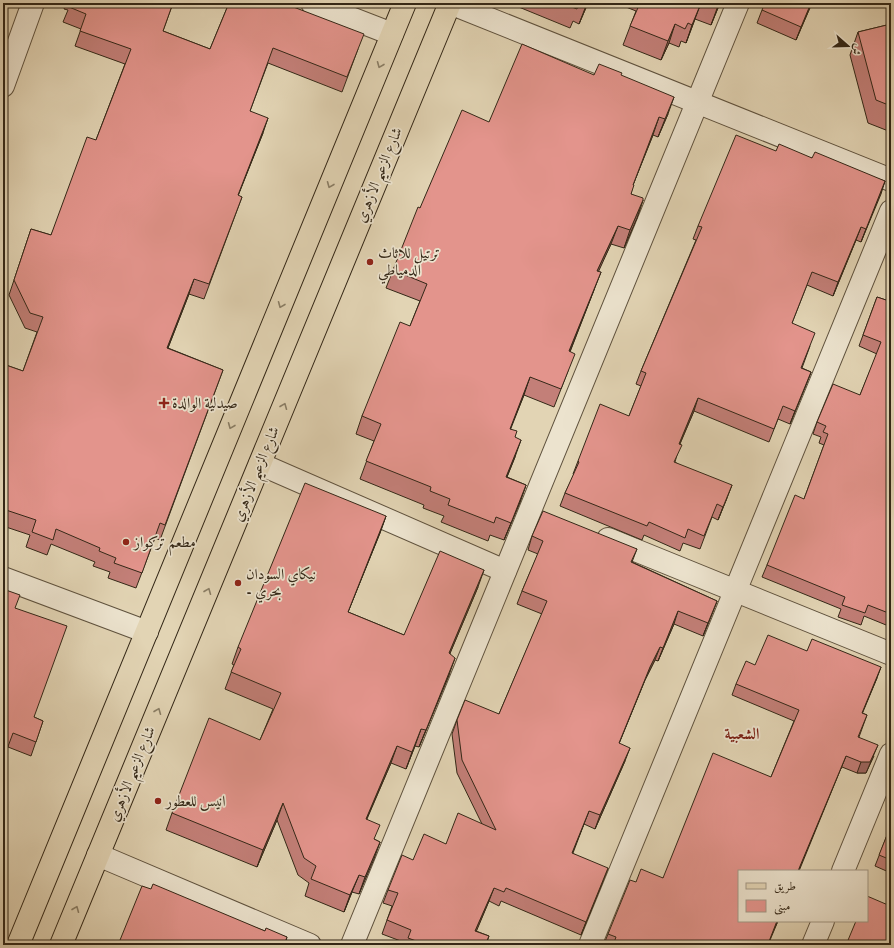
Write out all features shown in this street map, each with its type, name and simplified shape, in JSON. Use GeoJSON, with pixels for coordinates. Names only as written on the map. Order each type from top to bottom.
{"type":"FeatureCollection","features":[{"type":"Feature","properties":{"kind":"main road"},"geometry":{"type":"LineString","coordinates":[[18,945],[405,3]]}},
{"type":"Feature","properties":{"kind":"main road","name":"شارع الزعيم الأزهري"},"geometry":{"type":"LineString","coordinates":[[61,945],[450,3]]}},
{"type":"Feature","properties":{"kind":"street"},"geometry":{"type":"LineString","coordinates":[[3,86],[34,3]]}},
{"type":"Feature","properties":{"kind":"street"},"geometry":{"type":"LineString","coordinates":[[312,3],[392,34]]}},
{"type":"Feature","properties":{"kind":"street"},"geometry":{"type":"LineString","coordinates":[[450,3],[891,180]]}},
{"type":"Feature","properties":{"kind":"street"},"geometry":{"type":"LineString","coordinates":[[352,945],[738,3]]}},
{"type":"Feature","properties":{"kind":"street"},"geometry":{"type":"LineString","coordinates":[[590,945],[891,211]]}},
{"type":"Feature","properties":{"kind":"street"},"geometry":{"type":"LineString","coordinates":[[260,464],[505,571]]}},
{"type":"Feature","properties":{"kind":"street"},"geometry":{"type":"LineString","coordinates":[[531,508],[553,517]]}},
{"type":"Feature","properties":{"kind":"street"},"geometry":{"type":"LineString","coordinates":[[590,531],[891,654]]}},
{"type":"Feature","properties":{"kind":"street"},"geometry":{"type":"LineString","coordinates":[[3,578],[147,632]]}},
{"type":"Feature","properties":{"kind":"street"},"geometry":{"type":"LineString","coordinates":[[843,870],[891,754]]}},
{"type":"Feature","properties":{"kind":"street"},"geometry":{"type":"LineString","coordinates":[[98,855],[310,945]]}},
{"type":"Feature","properties":{"kind":"street"},"geometry":{"type":"LineString","coordinates":[[813,945],[823,922]]}},
{"type":"Feature","properties":{"kind":"building"},"geometry":{"type":"Polygon","coordinates":[[[70,3],[173,3],[163,31],[210,49],[229,3],[264,3],[271,6],[272,3],[283,3],[364,34],[347,77],[273,48],[250,111],[268,118],[238,195],[242,197],[209,284],[194,279],[167,348],[223,370],[165,525],[160,523],[142,573],[114,563],[116,558],[99,551],[100,548],[56,529],[53,540],[32,532],[36,520],[3,509],[3,364],[23,371],[43,317],[30,313],[14,280],[31,229],[51,235],[87,137],[96,140],[131,49],[80,31],[86,14],[69,7],[70,3]]]}},
{"type":"Feature","properties":{"kind":"building"},"geometry":{"type":"Polygon","coordinates":[[[561,3],[579,3],[577,9],[561,3]]]}},
{"type":"Feature","properties":{"kind":"building"},"geometry":{"type":"Polygon","coordinates":[[[640,3],[701,3],[692,25],[688,23],[685,29],[675,24],[668,41],[630,26],[640,3]]]}},
{"type":"Feature","properties":{"kind":"building"},"geometry":{"type":"Polygon","coordinates":[[[708,3],[719,3],[718,7],[708,3]]]}},
{"type":"Feature","properties":{"kind":"building"},"geometry":{"type":"Polygon","coordinates":[[[765,3],[811,3],[801,27],[762,10],[765,3]]]}},
{"type":"Feature","properties":{"kind":"building"},"geometry":{"type":"Polygon","coordinates":[[[891,24],[891,106],[876,100],[858,32],[891,24]]]}},
{"type":"Feature","properties":{"kind":"building"},"geometry":{"type":"Polygon","coordinates":[[[522,44],[594,75],[599,64],[622,73],[621,75],[674,97],[665,119],[659,117],[633,185],[631,194],[643,198],[643,200],[630,230],[618,226],[597,271],[601,272],[569,351],[575,354],[561,389],[530,377],[510,429],[517,431],[515,437],[521,440],[506,477],[526,485],[511,523],[496,517],[494,523],[448,505],[450,499],[430,491],[431,487],[366,461],[381,424],[362,416],[400,322],[410,326],[427,284],[393,270],[418,207],[420,208],[462,110],[489,122],[522,44]]]}},
{"type":"Feature","properties":{"kind":"building"},"geometry":{"type":"Polygon","coordinates":[[[736,135],[776,151],[779,144],[812,158],[815,152],[885,181],[866,229],[861,227],[838,282],[812,272],[792,323],[815,333],[801,368],[811,372],[795,411],[783,406],[774,429],[698,398],[679,444],[682,445],[674,462],[732,485],[723,507],[717,504],[704,536],[688,529],[685,538],[649,522],[647,526],[565,493],[579,462],[578,461],[600,404],[629,416],[646,373],[641,371],[702,227],[698,226],[736,135]]]}},
{"type":"Feature","properties":{"kind":"building"},"geometry":{"type":"Polygon","coordinates":[[[891,296],[891,614],[868,605],[865,613],[842,605],[845,597],[767,565],[795,495],[804,499],[828,434],[823,432],[826,426],[817,422],[833,384],[860,395],[881,342],[863,335],[877,297],[889,301],[891,296]]]}},
{"type":"Feature","properties":{"kind":"building"},"geometry":{"type":"Polygon","coordinates":[[[305,483],[386,516],[348,612],[404,635],[440,551],[484,570],[449,653],[455,658],[426,730],[421,729],[412,752],[397,746],[366,819],[380,825],[374,839],[380,842],[365,877],[359,875],[350,895],[311,879],[316,866],[304,858],[283,803],[263,850],[172,813],[209,718],[260,740],[281,693],[231,672],[241,649],[238,647],[305,483]]]}},
{"type":"Feature","properties":{"kind":"building"},"geometry":{"type":"Polygon","coordinates":[[[543,511],[637,549],[631,562],[717,601],[708,623],[678,611],[663,648],[660,647],[650,667],[619,743],[630,748],[600,815],[589,811],[572,853],[608,868],[586,922],[506,888],[504,892],[494,888],[475,931],[489,936],[485,945],[427,945],[408,938],[411,930],[387,920],[398,893],[388,890],[402,855],[413,860],[424,834],[446,844],[458,813],[496,830],[462,760],[457,720],[465,700],[499,714],[547,601],[522,591],[543,541],[532,536],[543,511]]]}},
{"type":"Feature","properties":{"kind":"building"},"geometry":{"type":"Polygon","coordinates":[[[3,589],[20,595],[15,608],[67,626],[34,717],[43,721],[36,742],[13,733],[3,760],[3,589]]]}},
{"type":"Feature","properties":{"kind":"building"},"geometry":{"type":"Polygon","coordinates":[[[768,635],[807,651],[812,639],[881,667],[862,713],[867,715],[858,737],[878,745],[870,762],[861,762],[846,756],[798,870],[738,870],[738,922],[777,922],[768,944],[769,945],[613,945],[616,937],[608,934],[630,880],[636,882],[641,869],[663,878],[713,753],[771,777],[799,710],[736,684],[746,661],[755,665],[768,635]]]}},
{"type":"Feature","properties":{"kind":"building"},"geometry":{"type":"Polygon","coordinates":[[[891,825],[891,860],[879,855],[891,825]]]}},
{"type":"Feature","properties":{"kind":"building"},"geometry":{"type":"Polygon","coordinates":[[[153,884],[265,931],[266,928],[287,937],[284,945],[226,945],[218,942],[217,945],[118,945],[142,886],[151,889],[153,884]]]}},
{"type":"Feature","properties":{"kind":"building"},"geometry":{"type":"Polygon","coordinates":[[[868,896],[888,905],[891,897],[891,945],[846,945],[856,922],[868,922],[868,896]]]}},
{"type":"Feature","properties":{"kind":"place","name":"ترتيل للاثاث الدمياطي"},"geometry":{"type":"Point","coordinates":[370,262]}},
{"type":"Feature","properties":{"kind":"place","name":"صيدلية الوالدة"},"geometry":{"type":"Point","coordinates":[164,403]}},
{"type":"Feature","properties":{"kind":"place","name":"مطعم تركواز"},"geometry":{"type":"Point","coordinates":[126,542]}},
{"type":"Feature","properties":{"kind":"place","name":"نيكاي السودان - بحري"},"geometry":{"type":"Point","coordinates":[238,583]}},
{"type":"Feature","properties":{"kind":"place","name":"انيس للعطور"},"geometry":{"type":"Point","coordinates":[158,801]}},
{"type":"Feature","properties":{"kind":"district","name":"الشعبية"},"geometry":{"type":"Point","coordinates":[742,734]}}]}
